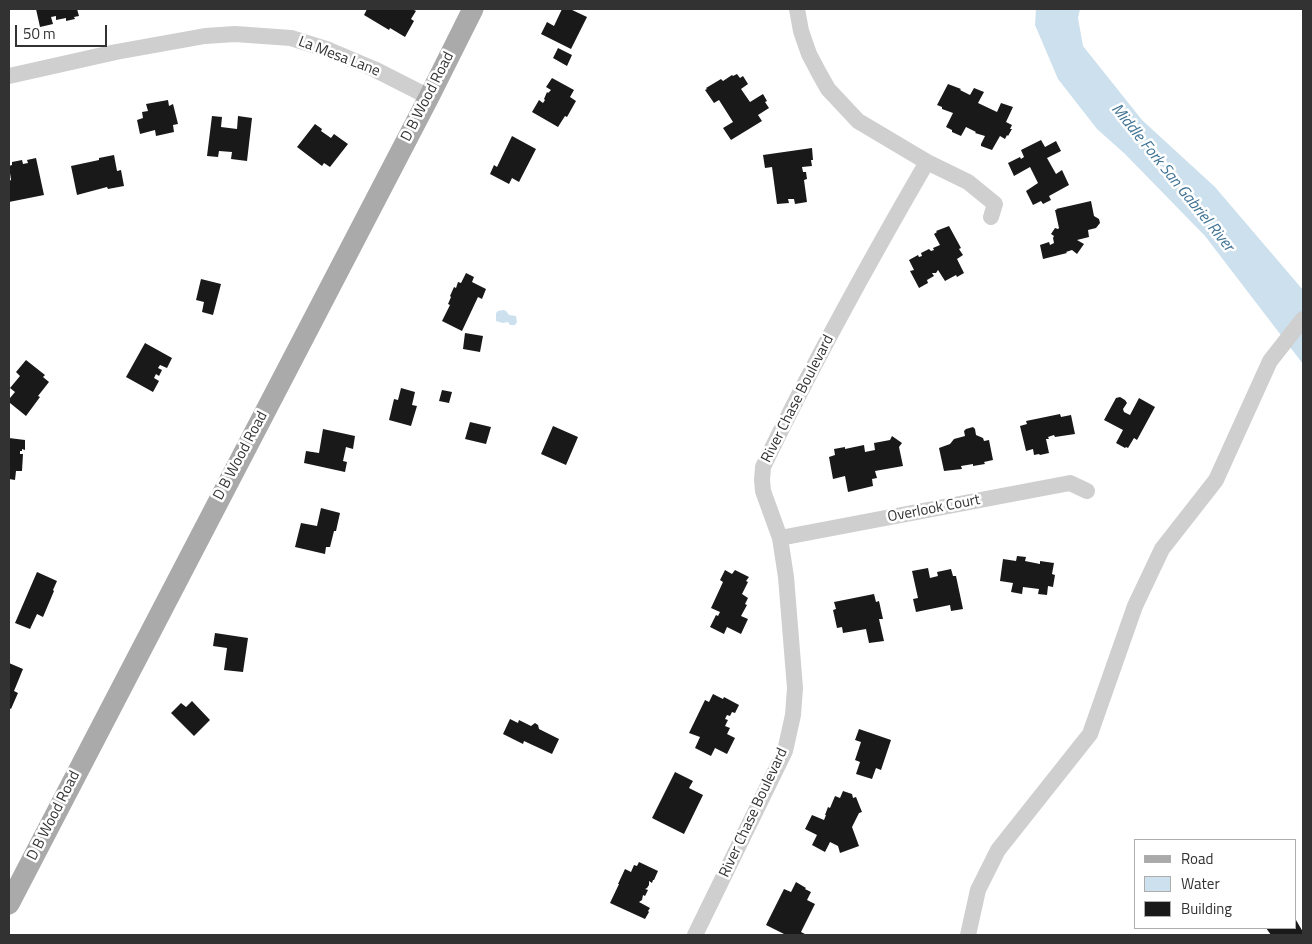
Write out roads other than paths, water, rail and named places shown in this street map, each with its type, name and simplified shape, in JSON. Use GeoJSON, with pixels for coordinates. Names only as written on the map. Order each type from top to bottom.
{"type":"FeatureCollection","features":[{"type":"Feature","properties":{"kind":"main road","name":"D B Wood Road"},"geometry":{"type":"LineString","coordinates":[[9,904],[473,9]]}},
{"type":"Feature","properties":{"kind":"street"},"geometry":{"type":"LineString","coordinates":[[797,9],[801,30],[809,54],[828,89],[858,121],[927,162],[968,182],[996,204],[991,217]]}},
{"type":"Feature","properties":{"kind":"street","name":"La Mesa Lane"},"geometry":{"type":"LineString","coordinates":[[9,76],[116,52],[205,36],[235,34],[291,38],[328,50],[374,69],[429,97]]}},
{"type":"Feature","properties":{"kind":"street","name":"River Chase Boulevard"},"geometry":{"type":"LineString","coordinates":[[695,935],[785,751],[792,722],[795,688],[789,599],[780,538],[764,491],[762,480],[763,467],[882,239],[927,162]]}},
{"type":"Feature","properties":{"kind":"street"},"geometry":{"type":"LineString","coordinates":[[968,935],[978,890],[998,850],[1090,734],[1135,606],[1162,549],[1216,480],[1270,362],[1303,319]]}},
{"type":"Feature","properties":{"kind":"street","name":"Overlook Court"},"geometry":{"type":"LineString","coordinates":[[780,538],[1070,483],[1088,491]]}},
{"type":"Feature","properties":{"kind":"water","name":"Middle Fork San Gabriel River"},"geometry":{"type":"Polygon","coordinates":[[[1036,9],[1080,9],[1078,18],[1083,46],[1142,120],[1215,187],[1303,290],[1303,364],[1205,236],[1125,154],[1097,129],[1058,79],[1035,25],[1036,9]]]}},
{"type":"Feature","properties":{"kind":"water"},"geometry":{"type":"Polygon","coordinates":[[[503,310],[509,315],[516,316],[517,322],[515,325],[496,321],[496,313],[503,310]]]}}]}
